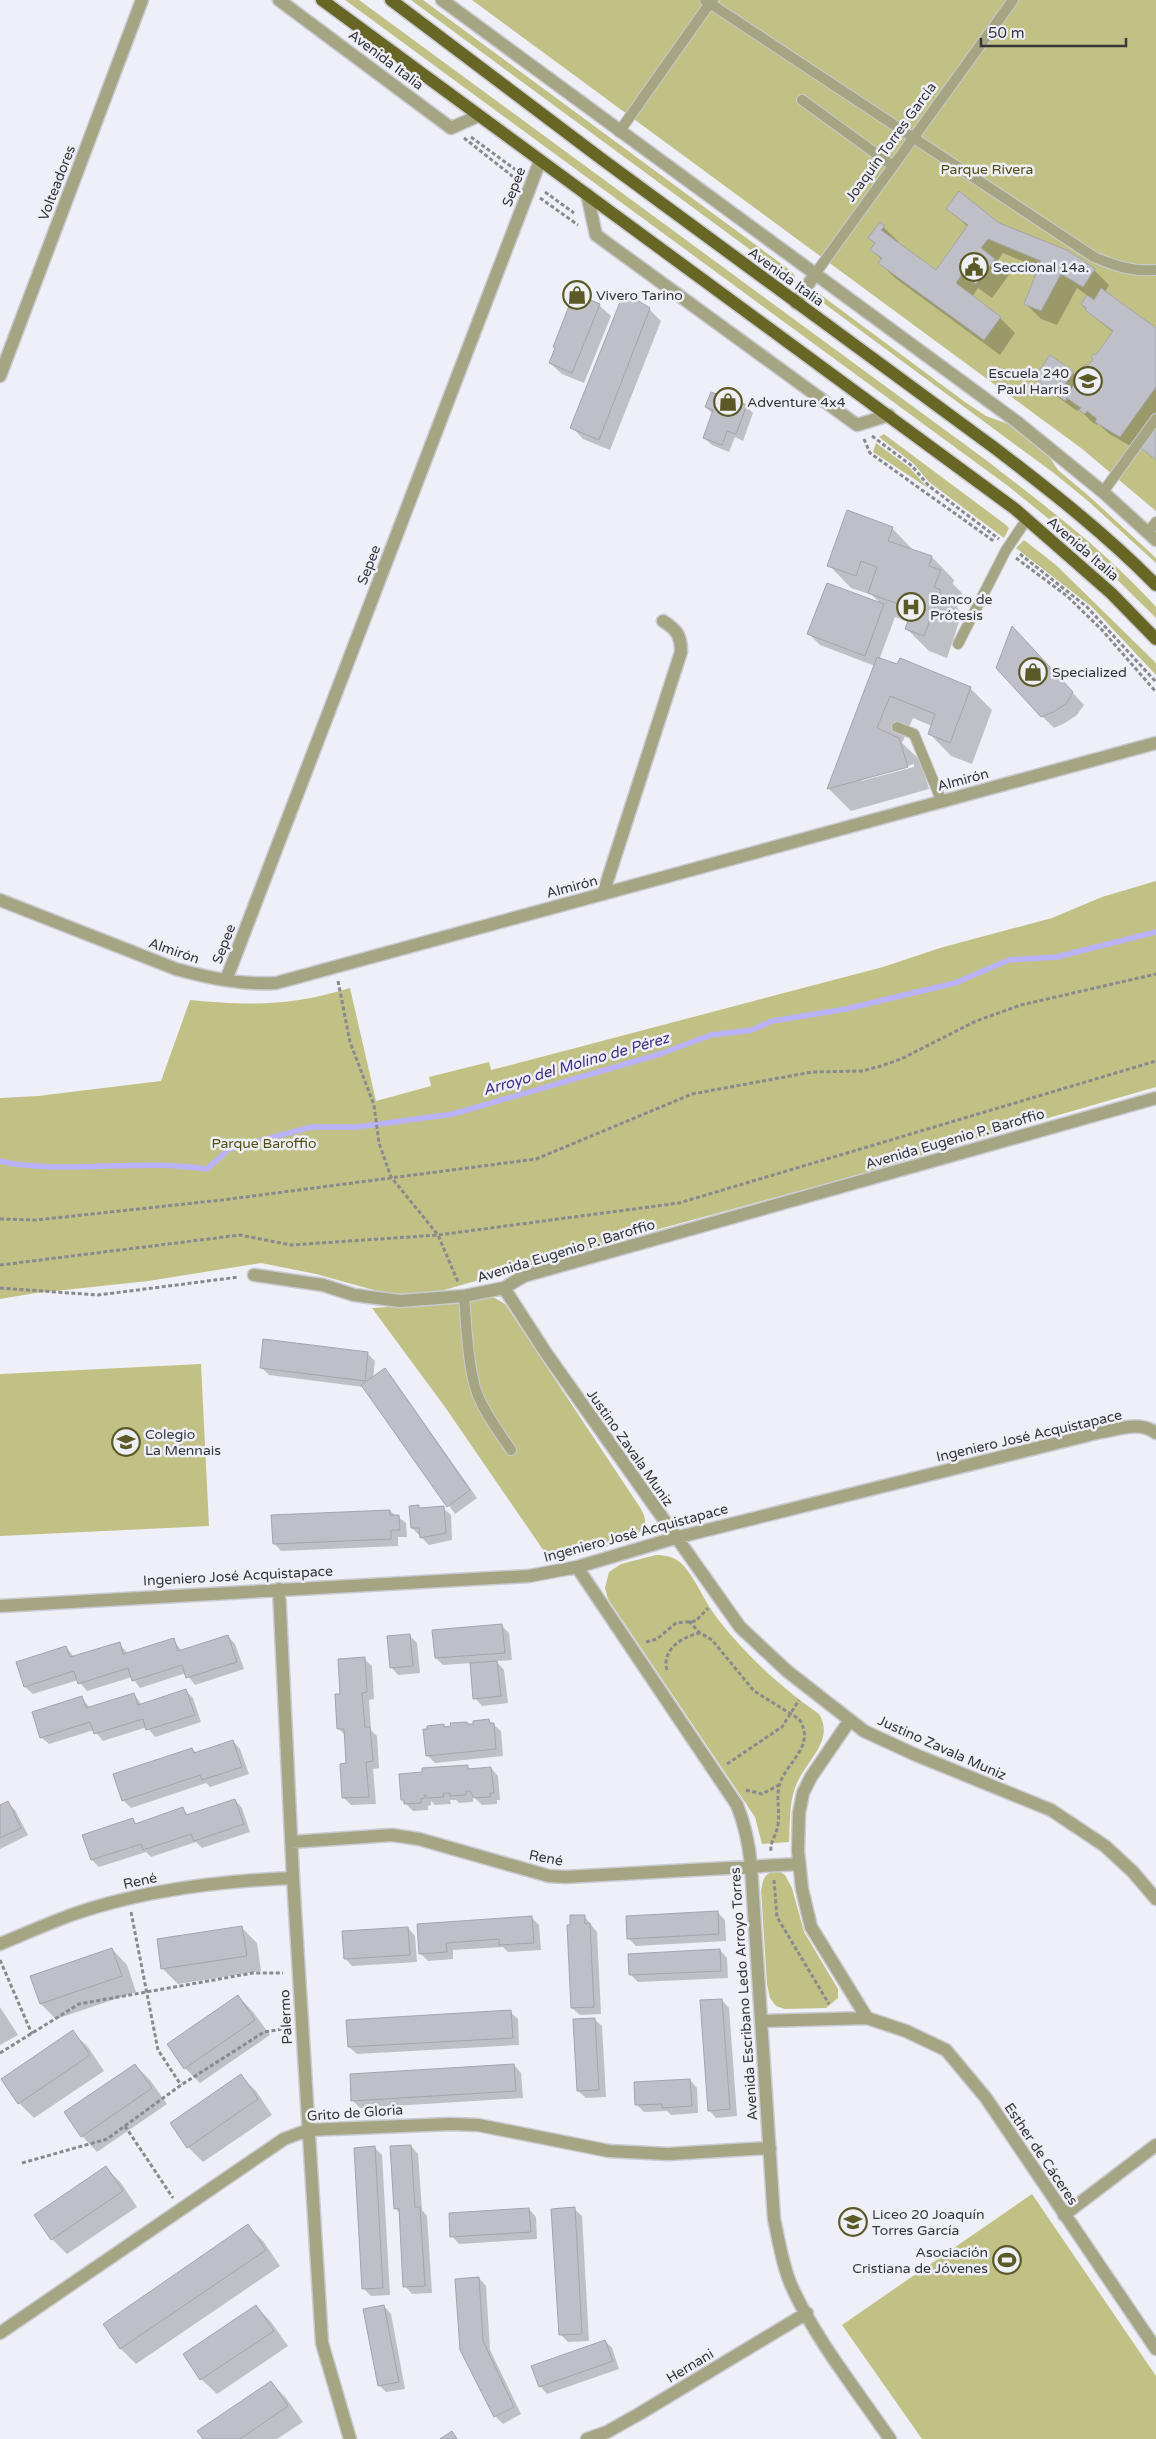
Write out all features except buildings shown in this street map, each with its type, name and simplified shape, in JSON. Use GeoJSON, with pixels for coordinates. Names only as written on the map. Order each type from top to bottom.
{"type":"FeatureCollection","features":[{"type":"Feature","properties":{"kind":"main road","name":"Avenida Italia"},"geometry":{"type":"LineString","coordinates":[[322,0],[889,415],[1027,519],[1111,593],[1156,639]]}},
{"type":"Feature","properties":{"kind":"main road","name":"Avenida Italia"},"geometry":{"type":"LineString","coordinates":[[391,0],[796,303],[1044,485],[1131,560],[1156,585]]}},
{"type":"Feature","properties":{"kind":"street","name":"Volteadores"},"geometry":{"type":"LineString","coordinates":[[0,376],[142,0]]}},
{"type":"Feature","properties":{"kind":"street","name":"Avenida Italia"},"geometry":{"type":"LineString","coordinates":[[279,0],[451,128],[478,116]]}},
{"type":"Feature","properties":{"kind":"street","name":"Avenida Italia"},"geometry":{"type":"LineString","coordinates":[[442,0],[619,132],[1017,422],[1153,531]]}},
{"type":"Feature","properties":{"kind":"street","name":"Sepee"},"geometry":{"type":"LineString","coordinates":[[226,980],[540,161]]}},
{"type":"Feature","properties":{"kind":"street"},"geometry":{"type":"LineString","coordinates":[[587,194],[596,235],[769,362],[858,425],[889,415]]}},
{"type":"Feature","properties":{"kind":"street","name":"Joaquín Torres García"},"geometry":{"type":"LineString","coordinates":[[796,303],[815,274]]}},
{"type":"Feature","properties":{"kind":"street"},"geometry":{"type":"LineString","coordinates":[[603,894],[681,652],[681,637],[674,628],[663,621]]}},
{"type":"Feature","properties":{"kind":"street","name":"Almirón"},"geometry":{"type":"LineString","coordinates":[[0,900],[176,969],[251,985],[276,983],[1156,744]]}},
{"type":"Feature","properties":{"kind":"street","name":"Avenida Eugenio P. Baroffio"},"geometry":{"type":"LineString","coordinates":[[254,1275],[322,1285],[354,1295],[400,1301],[464,1296],[504,1288],[524,1276],[1156,1098]]}},
{"type":"Feature","properties":{"kind":"street","name":"Justino Zavala Muniz"},"geometry":{"type":"LineString","coordinates":[[504,1288],[546,1353],[675,1538],[740,1627],[807,1686],[864,1731],[916,1755],[1051,1810],[1105,1846],[1133,1872],[1156,1899]]}},
{"type":"Feature","properties":{"kind":"street","name":"Ingeniero José Acquistapace"},"geometry":{"type":"LineString","coordinates":[[0,1606],[529,1576],[577,1567],[675,1538],[1101,1432],[1139,1425],[1152,1430]]}},
{"type":"Feature","properties":{"kind":"street","name":"Avenida Escribano Ledo Arroyo Torres"},"geometry":{"type":"LineString","coordinates":[[577,1567],[737,1805],[744,1821],[752,1866],[774,2219],[782,2254],[791,2284],[807,2314],[890,2439]]}},
{"type":"Feature","properties":{"kind":"street","name":"Palermo"},"geometry":{"type":"LineString","coordinates":[[279,1589],[293,1878],[322,2342],[350,2439]]}},
{"type":"Feature","properties":{"kind":"street"},"geometry":{"type":"LineString","coordinates":[[850,1720],[811,1777],[803,1793],[799,1813],[800,1864],[802,1889],[811,1926],[867,2018]]}},
{"type":"Feature","properties":{"kind":"street","name":"René"},"geometry":{"type":"LineString","coordinates":[[291,1842],[400,1836],[420,1839],[549,1876],[565,1877],[800,1864]]}},
{"type":"Feature","properties":{"kind":"street","name":"René"},"geometry":{"type":"LineString","coordinates":[[0,1944],[71,1915],[129,1899],[227,1881],[293,1878]]}},
{"type":"Feature","properties":{"kind":"street","name":"Esther de Cáceres"},"geometry":{"type":"LineString","coordinates":[[761,2021],[867,2018],[906,2031],[946,2050],[986,2098],[1156,2349]]}},
{"type":"Feature","properties":{"kind":"street","name":"Grito de Gloria"},"geometry":{"type":"LineString","coordinates":[[0,2333],[284,2140],[308,2130],[450,2124],[478,2125],[609,2151],[668,2154],[770,2148]]}},
{"type":"Feature","properties":{"kind":"street"},"geometry":{"type":"LineString","coordinates":[[1064,2215],[1156,2145]]}},
{"type":"Feature","properties":{"kind":"street","name":"Hernani"},"geometry":{"type":"LineString","coordinates":[[587,2439],[607,2432],[639,2414],[807,2314]]}},
{"type":"Feature","properties":{"kind":"lane","name":"Joaquín Torres García"},"geometry":{"type":"LineString","coordinates":[[815,274],[1013,0]]}},
{"type":"Feature","properties":{"kind":"lane"},"geometry":{"type":"LineString","coordinates":[[619,132],[709,1],[1094,257],[1117,267],[1143,271],[1156,270]]}},
{"type":"Feature","properties":{"kind":"lane"},"geometry":{"type":"LineString","coordinates":[[802,100],[893,166]]}},
{"type":"Feature","properties":{"kind":"lane"},"geometry":{"type":"LineString","coordinates":[[1103,492],[1156,419]]}},
{"type":"Feature","properties":{"kind":"lane"},"geometry":{"type":"LineString","coordinates":[[958,644],[1006,550],[1027,519]]}},
{"type":"Feature","properties":{"kind":"lane"},"geometry":{"type":"LineString","coordinates":[[897,727],[914,734],[942,802]]}},
{"type":"Feature","properties":{"kind":"lane"},"geometry":{"type":"LineString","coordinates":[[464,1296],[467,1331],[477,1392],[490,1418],[511,1450]]}},
{"type":"Feature","properties":{"kind":"path"},"geometry":{"type":"LineString","coordinates":[[335,966],[350,1042],[374,1106],[379,1143],[391,1177],[438,1235],[464,1296]]}},
{"type":"Feature","properties":{"kind":"path"},"geometry":{"type":"LineString","coordinates":[[0,1219],[36,1220],[222,1200],[536,1160],[692,1094],[812,1072],[862,1071],[901,1059],[976,1021],[1021,1005],[1156,974]]}},
{"type":"Feature","properties":{"kind":"path"},"geometry":{"type":"LineString","coordinates":[[0,1264],[240,1235],[291,1245],[438,1235],[679,1203],[1156,1061]]}},
{"type":"Feature","properties":{"kind":"path"},"geometry":{"type":"LineString","coordinates":[[0,1288],[98,1295],[254,1275]]}},
{"type":"Feature","properties":{"kind":"path"},"geometry":{"type":"LineString","coordinates":[[629,1646],[657,1639],[676,1623],[696,1621],[718,1596]]}},
{"type":"Feature","properties":{"kind":"path"},"geometry":{"type":"LineString","coordinates":[[689,1621],[700,1633],[712,1640],[729,1658],[754,1691],[800,1719],[804,1726],[804,1743],[779,1785],[777,1829],[770,1844],[777,1917],[838,2019]]}},
{"type":"Feature","properties":{"kind":"path"},"geometry":{"type":"LineString","coordinates":[[668,1673],[666,1666],[673,1646],[682,1639],[700,1633]]}},
{"type":"Feature","properties":{"kind":"path"},"geometry":{"type":"LineString","coordinates":[[715,1772],[782,1727],[807,1686]]}},
{"type":"Feature","properties":{"kind":"path"},"geometry":{"type":"LineString","coordinates":[[722,1756],[732,1772]]}},
{"type":"Feature","properties":{"kind":"path"},"geometry":{"type":"LineString","coordinates":[[742,1786],[750,1792],[762,1794],[779,1785]]}},
{"type":"Feature","properties":{"kind":"path"},"geometry":{"type":"LineString","coordinates":[[129,1899],[158,2050],[181,2085]]}},
{"type":"Feature","properties":{"kind":"path"},"geometry":{"type":"LineString","coordinates":[[0,1960],[32,2034]]}},
{"type":"Feature","properties":{"kind":"path"},"geometry":{"type":"LineString","coordinates":[[0,2053],[80,2004],[253,1973],[299,1973]]}},
{"type":"Feature","properties":{"kind":"path"},"geometry":{"type":"LineString","coordinates":[[22,2163],[106,2139],[181,2085],[264,2032],[302,2026]]}},
{"type":"Feature","properties":{"kind":"path"},"geometry":{"type":"LineString","coordinates":[[125,2126],[181,2210]]}},
{"type":"Feature","properties":{"kind":"green space"},"geometry":{"type":"Polygon","coordinates":[[[345,0],[359,0],[986,460],[1030,494],[1117,567],[1156,607],[1156,618],[1086,549],[1008,486],[345,0]]]}},
{"type":"Feature","properties":{"kind":"green space"},"geometry":{"type":"Polygon","coordinates":[[[411,0],[423,0],[791,271],[795,276],[794,279],[790,279],[411,0]]]}},
{"type":"Feature","properties":{"kind":"green space","name":"Parque Rivera"},"geometry":{"type":"Polygon","coordinates":[[[472,0],[1156,0],[1156,511],[1081,448],[472,0]]]}},
{"type":"Feature","properties":{"kind":"green space"},"geometry":{"type":"Polygon","coordinates":[[[815,293],[821,295],[965,402],[986,416],[1011,425],[1046,452],[1058,470],[1156,558],[1156,563],[1088,501],[1055,474],[818,299],[814,295],[815,293]]]}},
{"type":"Feature","properties":{"kind":"green space"},"geometry":{"type":"Polygon","coordinates":[[[884,434],[1006,525],[1009,528],[1004,538],[929,482],[914,464],[879,437],[884,434]]]}},
{"type":"Feature","properties":{"kind":"green space"},"geometry":{"type":"Polygon","coordinates":[[[876,443],[910,468],[928,488],[873,452],[876,443]]]}},
{"type":"Feature","properties":{"kind":"green space"},"geometry":{"type":"Polygon","coordinates":[[[1024,540],[1056,565],[1154,661],[1156,664],[1156,675],[1092,607],[1016,548],[1024,540]]]}},
{"type":"Feature","properties":{"kind":"green space","name":"Parque Baroffio"},"geometry":{"type":"Polygon","coordinates":[[[1156,881],[1156,1087],[951,1146],[869,1172],[437,1292],[411,1295],[381,1292],[316,1274],[261,1263],[148,1281],[36,1293],[0,1299],[0,1098],[38,1096],[161,1081],[190,1000],[251,1004],[270,1003],[309,998],[350,988],[376,1101],[431,1086],[429,1077],[489,1062],[491,1070],[883,967],[940,948],[1052,918],[1102,897],[1156,881]]]}},
{"type":"Feature","properties":{"kind":"green space"},"geometry":{"type":"Polygon","coordinates":[[[493,1297],[505,1304],[642,1510],[645,1524],[640,1532],[631,1538],[602,1548],[548,1557],[445,1407],[372,1308],[441,1304],[493,1297]]]}},
{"type":"Feature","properties":{"kind":"green space"},"geometry":{"type":"Polygon","coordinates":[[[201,1364],[209,1526],[0,1536],[0,1374],[201,1364]]]}},
{"type":"Feature","properties":{"kind":"green space"},"geometry":{"type":"Polygon","coordinates":[[[663,1555],[681,1563],[694,1580],[712,1611],[735,1640],[775,1680],[819,1714],[824,1733],[821,1743],[799,1779],[793,1794],[789,1842],[762,1844],[755,1817],[608,1599],[605,1588],[609,1572],[621,1564],[663,1555]]]}},
{"type":"Feature","properties":{"kind":"green space"},"geometry":{"type":"Polygon","coordinates":[[[773,1871],[785,1875],[792,1888],[804,1932],[838,1989],[838,1998],[826,2008],[785,2009],[776,2006],[770,1998],[767,1984],[761,1890],[764,1878],[773,1871]]]}},
{"type":"Feature","properties":{"kind":"green space","name":"Asociación Cristiana de Jóvenes"},"geometry":{"type":"Polygon","coordinates":[[[1032,2194],[1156,2376],[1156,2439],[922,2439],[842,2325],[1032,2194]]]}},
{"type":"Feature","properties":{"kind":"waterway","name":"Arroyo del Molino de Pérez"},"geometry":{"type":"LineString","coordinates":[[0,1161],[20,1165],[53,1167],[169,1165],[207,1169],[229,1149],[311,1127],[357,1127],[453,1114],[660,1054],[711,1035],[752,1030],[772,1021],[846,1009],[955,983],[1009,960],[1057,957],[1156,932]]}},
{"type":"Feature","properties":{"kind":"place","name":"Seccional 14a."},"geometry":{"type":"Point","coordinates":[974,267]}},
{"type":"Feature","properties":{"kind":"place","name":"Vivero Tarino"},"geometry":{"type":"Point","coordinates":[577,295]}},
{"type":"Feature","properties":{"kind":"place","name":"Escuela 240 Paul Harris"},"geometry":{"type":"Point","coordinates":[1088,381]}},
{"type":"Feature","properties":{"kind":"place","name":"Adventure 4x4"},"geometry":{"type":"Point","coordinates":[728,402]}},
{"type":"Feature","properties":{"kind":"place","name":"Banco de Prótesis"},"geometry":{"type":"Point","coordinates":[911,607]}},
{"type":"Feature","properties":{"kind":"place","name":"Specialized"},"geometry":{"type":"Point","coordinates":[1033,672]}},
{"type":"Feature","properties":{"kind":"place","name":"Colegio La Mennais"},"geometry":{"type":"Point","coordinates":[126,1442]}},
{"type":"Feature","properties":{"kind":"place","name":"Liceo 20 Joaquín Torres García"},"geometry":{"type":"Point","coordinates":[853,2222]}},
{"type":"Feature","properties":{"kind":"place","name":"Asociación Cristiana de Jóvenes"},"geometry":{"type":"Point","coordinates":[1007,2260]}}]}
